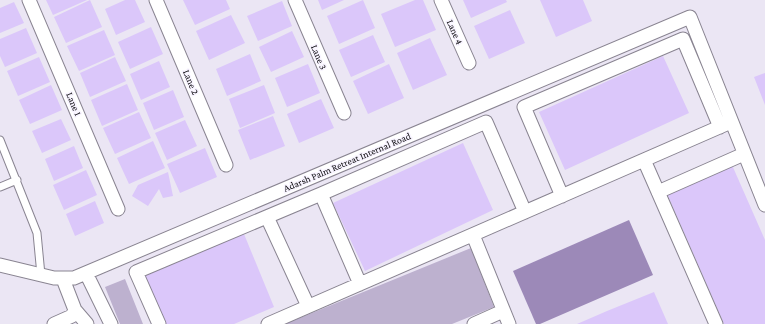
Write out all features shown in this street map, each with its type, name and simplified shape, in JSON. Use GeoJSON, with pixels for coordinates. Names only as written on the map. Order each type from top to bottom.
{"type":"FeatureCollection","features":[{"type":"Feature","properties":{"kind":"street","name":"Lane 1"},"geometry":{"type":"LineString","coordinates":[[30,0],[118,209]]}},
{"type":"Feature","properties":{"kind":"street","name":"Lane 2"},"geometry":{"type":"LineString","coordinates":[[156,0],[226,165]]}},
{"type":"Feature","properties":{"kind":"street","name":"Lane 3"},"geometry":{"type":"LineString","coordinates":[[295,0],[344,113]]}},
{"type":"Feature","properties":{"kind":"street","name":"Lane 4"},"geometry":{"type":"LineString","coordinates":[[441,0],[469,63]]}},
{"type":"Feature","properties":{"kind":"street","name":"Adarsh Palm Retreat Internal Road"},"geometry":{"type":"LineString","coordinates":[[0,265],[40,275],[63,279],[74,278],[690,17],[726,125]]}},
{"type":"Feature","properties":{"kind":"street"},"geometry":{"type":"LineString","coordinates":[[562,196],[524,107],[683,39],[726,125],[744,154],[765,205]]}},
{"type":"Feature","properties":{"kind":"street"},"geometry":{"type":"LineString","coordinates":[[159,324],[136,272],[486,122],[525,212]]}},
{"type":"Feature","properties":{"kind":"street"},"geometry":{"type":"LineString","coordinates":[[268,324],[726,125]]}},
{"type":"Feature","properties":{"kind":"street"},"geometry":{"type":"LineString","coordinates":[[658,192],[744,154]]}},
{"type":"Feature","properties":{"kind":"street"},"geometry":{"type":"LineString","coordinates":[[644,160],[716,324]]}},
{"type":"Feature","properties":{"kind":"street"},"geometry":{"type":"LineString","coordinates":[[321,194],[360,284]]}},
{"type":"Feature","properties":{"kind":"street"},"geometry":{"type":"LineString","coordinates":[[267,216],[308,306]]}},
{"type":"Feature","properties":{"kind":"street"},"geometry":{"type":"LineString","coordinates":[[473,235],[509,324]]}},
{"type":"Feature","properties":{"kind":"street"},"geometry":{"type":"LineString","coordinates":[[86,273],[111,324]]}},
{"type":"Feature","properties":{"kind":"street"},"geometry":{"type":"LineString","coordinates":[[63,279],[75,310],[87,324]]}},
{"type":"Feature","properties":{"kind":"street"},"geometry":{"type":"LineString","coordinates":[[54,324],[72,316],[75,310]]}},
{"type":"Feature","properties":{"kind":"street"},"geometry":{"type":"LineString","coordinates":[[474,324],[503,311]]}},
{"type":"Feature","properties":{"kind":"lane"},"geometry":{"type":"LineString","coordinates":[[0,140],[37,233],[40,275]]}},
{"type":"Feature","properties":{"kind":"lane"},"geometry":{"type":"LineString","coordinates":[[0,188],[17,180]]}},
{"type":"Feature","properties":{"kind":"shaded area"},"geometry":{"type":"Polygon","coordinates":[[[629,220],[653,275],[540,324],[536,324],[513,271],[629,220]]]}},
{"type":"Feature","properties":{"kind":"shaded area"},"geometry":{"type":"Polygon","coordinates":[[[471,248],[494,307],[452,324],[285,324],[471,248]]]}},
{"type":"Feature","properties":{"kind":"shaded area"},"geometry":{"type":"Polygon","coordinates":[[[125,279],[143,324],[120,324],[105,287],[125,279]]]}},
{"type":"Feature","properties":{"kind":"building"},"geometry":{"type":"Polygon","coordinates":[[[46,0],[87,0],[53,15],[46,0]]]}},
{"type":"Feature","properties":{"kind":"building"},"geometry":{"type":"Polygon","coordinates":[[[90,0],[102,27],[66,43],[54,17],[90,0]]]}},
{"type":"Feature","properties":{"kind":"building"},"geometry":{"type":"Polygon","coordinates":[[[125,0],[135,0],[145,22],[116,35],[105,9],[125,0]]]}},
{"type":"Feature","properties":{"kind":"building"},"geometry":{"type":"Polygon","coordinates":[[[183,0],[226,0],[230,9],[195,25],[183,0]]]}},
{"type":"Feature","properties":{"kind":"building"},"geometry":{"type":"Polygon","coordinates":[[[318,0],[344,0],[322,10],[318,0]]]}},
{"type":"Feature","properties":{"kind":"building"},"geometry":{"type":"Polygon","coordinates":[[[363,0],[375,28],[339,44],[327,16],[363,0]]]}},
{"type":"Feature","properties":{"kind":"building"},"geometry":{"type":"Polygon","coordinates":[[[415,0],[423,0],[436,30],[395,47],[381,14],[415,0]]]}},
{"type":"Feature","properties":{"kind":"building"},"geometry":{"type":"Polygon","coordinates":[[[463,0],[506,0],[507,2],[471,18],[463,0]]]}},
{"type":"Feature","properties":{"kind":"building"},"geometry":{"type":"Polygon","coordinates":[[[540,0],[583,0],[592,21],[556,37],[540,0]]]}},
{"type":"Feature","properties":{"kind":"building"},"geometry":{"type":"Polygon","coordinates":[[[282,1],[292,26],[258,41],[247,16],[282,1]]]}},
{"type":"Feature","properties":{"kind":"building"},"geometry":{"type":"Polygon","coordinates":[[[14,2],[24,23],[0,33],[0,8],[14,2]]]}},
{"type":"Feature","properties":{"kind":"building"},"geometry":{"type":"Polygon","coordinates":[[[510,10],[525,43],[489,59],[474,26],[510,10]]]}},
{"type":"Feature","properties":{"kind":"building"},"geometry":{"type":"Polygon","coordinates":[[[231,15],[245,43],[209,60],[196,31],[231,15]]]}},
{"type":"Feature","properties":{"kind":"building"},"geometry":{"type":"Polygon","coordinates":[[[151,27],[163,54],[130,69],[118,42],[151,27]]]}},
{"type":"Feature","properties":{"kind":"building"},"geometry":{"type":"Polygon","coordinates":[[[26,28],[37,53],[5,67],[0,56],[0,39],[26,28]]]}},
{"type":"Feature","properties":{"kind":"building"},"geometry":{"type":"Polygon","coordinates":[[[104,30],[115,55],[79,71],[67,46],[104,30]]]}},
{"type":"Feature","properties":{"kind":"building"},"geometry":{"type":"Polygon","coordinates":[[[292,31],[304,57],[271,72],[259,47],[292,31]]]}},
{"type":"Feature","properties":{"kind":"building"},"geometry":{"type":"Polygon","coordinates":[[[373,35],[385,62],[351,77],[339,50],[373,35]]]}},
{"type":"Feature","properties":{"kind":"building"},"geometry":{"type":"Polygon","coordinates":[[[430,38],[447,75],[413,90],[397,53],[430,38]]]}},
{"type":"Feature","properties":{"kind":"building"},"geometry":{"type":"Polygon","coordinates":[[[250,54],[261,81],[227,96],[216,69],[250,54]]]}},
{"type":"Feature","properties":{"kind":"building"},"geometry":{"type":"Polygon","coordinates":[[[663,56],[689,113],[565,170],[539,112],[663,56]]]}},
{"type":"Feature","properties":{"kind":"building"},"geometry":{"type":"Polygon","coordinates":[[[39,57],[50,82],[18,96],[7,71],[39,57]]]}},
{"type":"Feature","properties":{"kind":"building"},"geometry":{"type":"Polygon","coordinates":[[[115,57],[126,81],[90,97],[80,73],[115,57]]]}},
{"type":"Feature","properties":{"kind":"building"},"geometry":{"type":"Polygon","coordinates":[[[159,61],[170,87],[141,100],[130,74],[159,61]]]}},
{"type":"Feature","properties":{"kind":"building"},"geometry":{"type":"Polygon","coordinates":[[[308,64],[320,93],[287,107],[275,78],[308,64]]]}},
{"type":"Feature","properties":{"kind":"building"},"geometry":{"type":"Polygon","coordinates":[[[389,64],[404,98],[368,114],[353,81],[389,64]]]}},
{"type":"Feature","properties":{"kind":"building"},"geometry":{"type":"Polygon","coordinates":[[[765,73],[765,105],[754,77],[765,73]]]}},
{"type":"Feature","properties":{"kind":"building"},"geometry":{"type":"Polygon","coordinates":[[[127,84],[138,110],[102,126],[91,100],[127,84]]]}},
{"type":"Feature","properties":{"kind":"building"},"geometry":{"type":"Polygon","coordinates":[[[51,85],[62,110],[30,124],[19,100],[51,85]]]}},
{"type":"Feature","properties":{"kind":"building"},"geometry":{"type":"Polygon","coordinates":[[[264,85],[275,113],[240,128],[229,99],[264,85]]]}},
{"type":"Feature","properties":{"kind":"building"},"geometry":{"type":"Polygon","coordinates":[[[173,90],[184,117],[154,130],[143,103],[173,90]]]}},
{"type":"Feature","properties":{"kind":"building"},"geometry":{"type":"Polygon","coordinates":[[[321,99],[334,128],[299,143],[287,114],[321,99]]]}},
{"type":"Feature","properties":{"kind":"building"},"geometry":{"type":"Polygon","coordinates":[[[139,112],[151,138],[115,154],[103,128],[139,112]]]}},
{"type":"Feature","properties":{"kind":"building"},"geometry":{"type":"Polygon","coordinates":[[[273,116],[285,146],[250,160],[238,130],[273,116]]]}},
{"type":"Feature","properties":{"kind":"building"},"geometry":{"type":"Polygon","coordinates":[[[61,119],[71,140],[42,153],[32,131],[61,119]]]}},
{"type":"Feature","properties":{"kind":"building"},"geometry":{"type":"Polygon","coordinates":[[[185,120],[197,146],[167,160],[155,133],[185,120]]]}},
{"type":"Feature","properties":{"kind":"building"},"geometry":{"type":"Polygon","coordinates":[[[153,141],[165,168],[129,184],[117,158],[153,141]]]}},
{"type":"Feature","properties":{"kind":"building"},"geometry":{"type":"Polygon","coordinates":[[[463,143],[493,210],[365,271],[333,203],[463,143]]]}},
{"type":"Feature","properties":{"kind":"building"},"geometry":{"type":"Polygon","coordinates":[[[74,146],[83,168],[54,181],[45,159],[74,146]]]}},
{"type":"Feature","properties":{"kind":"building"},"geometry":{"type":"Polygon","coordinates":[[[205,148],[217,177],[180,193],[167,164],[205,148]]]}},
{"type":"Feature","properties":{"kind":"building"},"geometry":{"type":"Polygon","coordinates":[[[732,165],[765,240],[765,324],[724,324],[667,194],[732,165]]]}},
{"type":"Feature","properties":{"kind":"building"},"geometry":{"type":"Polygon","coordinates":[[[86,170],[97,195],[64,210],[53,185],[86,170]]]}},
{"type":"Feature","properties":{"kind":"building"},"geometry":{"type":"Polygon","coordinates":[[[168,172],[173,196],[163,198],[159,189],[148,206],[132,196],[138,185],[168,172]]]}},
{"type":"Feature","properties":{"kind":"building"},"geometry":{"type":"Polygon","coordinates":[[[95,201],[104,223],[75,236],[66,214],[95,201]]]}},
{"type":"Feature","properties":{"kind":"building"},"geometry":{"type":"Polygon","coordinates":[[[244,234],[274,307],[234,324],[163,324],[143,276],[244,234]]]}},
{"type":"Feature","properties":{"kind":"building"},"geometry":{"type":"Polygon","coordinates":[[[654,292],[668,324],[577,324],[607,311],[654,292]]]}}]}
